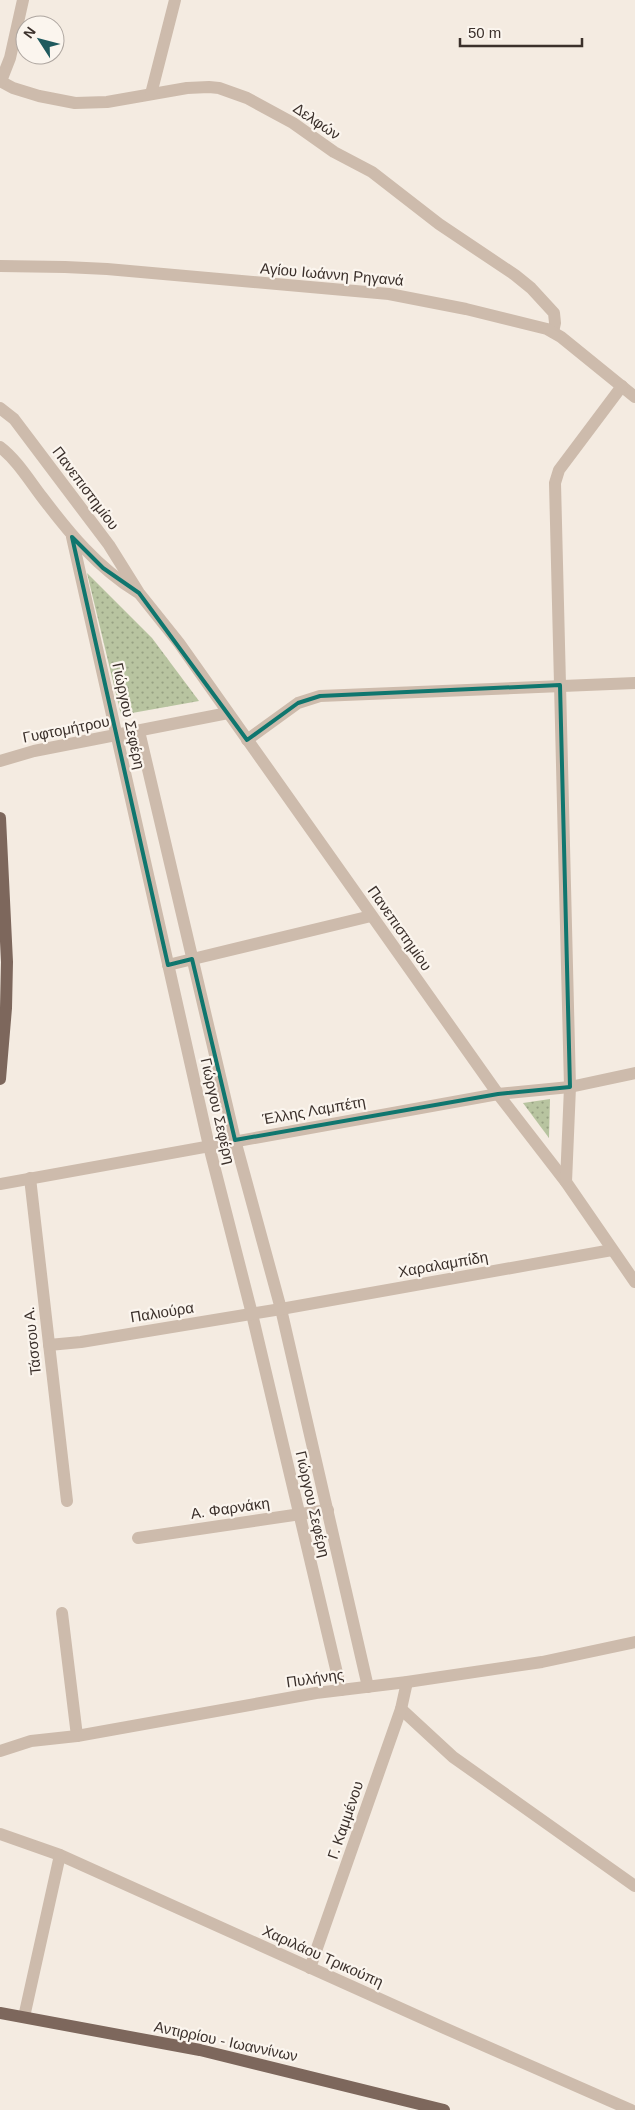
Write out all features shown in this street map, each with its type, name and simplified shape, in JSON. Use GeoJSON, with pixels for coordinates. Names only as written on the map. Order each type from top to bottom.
{"type":"FeatureCollection","features":[{"type":"Feature","properties":{"kind":"main road"},"geometry":{"type":"LineString","coordinates":[[0,818],[2,899],[7,962],[6,1008],[0,1079]]}},
{"type":"Feature","properties":{"kind":"main road","name":"Αντιρρίου - Ιωαννίνων"},"geometry":{"type":"LineString","coordinates":[[0,2013],[200,2050],[444,2110]]}},
{"type":"Feature","properties":{"kind":"street"},"geometry":{"type":"LineString","coordinates":[[0,81],[10,58],[23,0]]}},
{"type":"Feature","properties":{"kind":"street"},"geometry":{"type":"LineString","coordinates":[[151,94],[175,0]]}},
{"type":"Feature","properties":{"kind":"street","name":"Δελφών"},"geometry":{"type":"LineString","coordinates":[[0,81],[13,88],[39,96],[75,103],[107,102],[199,87],[219,88],[247,98],[293,123],[334,152],[382,178],[427,214],[515,275],[554,313],[555,323],[553,332]]}},
{"type":"Feature","properties":{"kind":"street","name":"Αγίου Ιωάννη Ρηγανά"},"geometry":{"type":"LineString","coordinates":[[0,266],[107,269],[389,294],[466,309],[553,332],[635,396]]}},
{"type":"Feature","properties":{"kind":"street"},"geometry":{"type":"LineString","coordinates":[[566,1182],[570,1087],[555,483],[559,470],[622,386]]}},
{"type":"Feature","properties":{"kind":"street","name":"Πανεπιστημίου"},"geometry":{"type":"LineString","coordinates":[[0,408],[14,419],[103,538],[139,593],[178,643],[498,1094],[566,1182],[635,1282]]}},
{"type":"Feature","properties":{"kind":"street","name":"Πανεπιστημίου"},"geometry":{"type":"LineString","coordinates":[[0,447],[14,461],[72,536],[103,568],[139,593]]}},
{"type":"Feature","properties":{"kind":"street","name":"Γιώργου Σεφέρη"},"geometry":{"type":"LineString","coordinates":[[72,536],[209,1146],[252,1314],[298,1515],[341,1690]]}},
{"type":"Feature","properties":{"kind":"street"},"geometry":{"type":"LineString","coordinates":[[247,740],[298,703],[320,696],[635,683]]}},
{"type":"Feature","properties":{"kind":"street","name":"Γυφτομήτρου"},"geometry":{"type":"LineString","coordinates":[[0,761],[34,751],[228,713]]}},
{"type":"Feature","properties":{"kind":"street","name":"Γιώργου Σεφέρη"},"geometry":{"type":"LineString","coordinates":[[139,731],[235,1140],[280,1310],[328,1510],[368,1687]]}},
{"type":"Feature","properties":{"kind":"street"},"geometry":{"type":"LineString","coordinates":[[168,965],[372,916]]}},
{"type":"Feature","properties":{"kind":"street","name":"Έλλης Λαμπέτη"},"geometry":{"type":"LineString","coordinates":[[0,1184],[235,1140],[498,1094],[570,1087],[635,1073]]}},
{"type":"Feature","properties":{"kind":"street","name":"Τάσσου Α."},"geometry":{"type":"LineString","coordinates":[[30,1178],[66,1501]]}},
{"type":"Feature","properties":{"kind":"street","name":"Χαραλαμπίδη"},"geometry":{"type":"LineString","coordinates":[[280,1310],[612,1250]]}},
{"type":"Feature","properties":{"kind":"street","name":"Παλιούρα"},"geometry":{"type":"LineString","coordinates":[[49,1345],[81,1342],[280,1310]]}},
{"type":"Feature","properties":{"kind":"street","name":"Α. Φαρνάκη"},"geometry":{"type":"LineString","coordinates":[[138,1538],[328,1510]]}},
{"type":"Feature","properties":{"kind":"street"},"geometry":{"type":"LineString","coordinates":[[62,1613],[77,1736]]}},
{"type":"Feature","properties":{"kind":"street","name":"Πυλήνης"},"geometry":{"type":"LineString","coordinates":[[0,1751],[31,1741],[77,1736],[286,1698],[542,1662],[635,1642]]}},
{"type":"Feature","properties":{"kind":"street","name":"Γ. Καμμένου"},"geometry":{"type":"LineString","coordinates":[[310,1968],[401,1709],[407,1682]]}},
{"type":"Feature","properties":{"kind":"street"},"geometry":{"type":"LineString","coordinates":[[401,1709],[453,1757],[635,1886]]}},
{"type":"Feature","properties":{"kind":"street","name":"Χαριλάου Τρικούπη"},"geometry":{"type":"LineString","coordinates":[[0,1834],[60,1855],[631,2110]]}},
{"type":"Feature","properties":{"kind":"street"},"geometry":{"type":"LineString","coordinates":[[24,2017],[60,1855]]}},
{"type":"Feature","properties":{"kind":"highlighted area"},"geometry":{"type":"Polygon","coordinates":[[[72,537],[103,568],[139,593],[247,740],[298,703],[320,696],[560,685],[570,1087],[498,1094],[235,1140],[192,959],[168,965],[72,537]]]}},
{"type":"Feature","properties":{"kind":"green space"},"geometry":{"type":"Polygon","coordinates":[[[87,573],[152,638],[199,701],[121,715],[87,573]]]}},
{"type":"Feature","properties":{"kind":"green space"},"geometry":{"type":"Polygon","coordinates":[[[550,1099],[549,1138],[523,1103],[550,1099]]]}}]}
